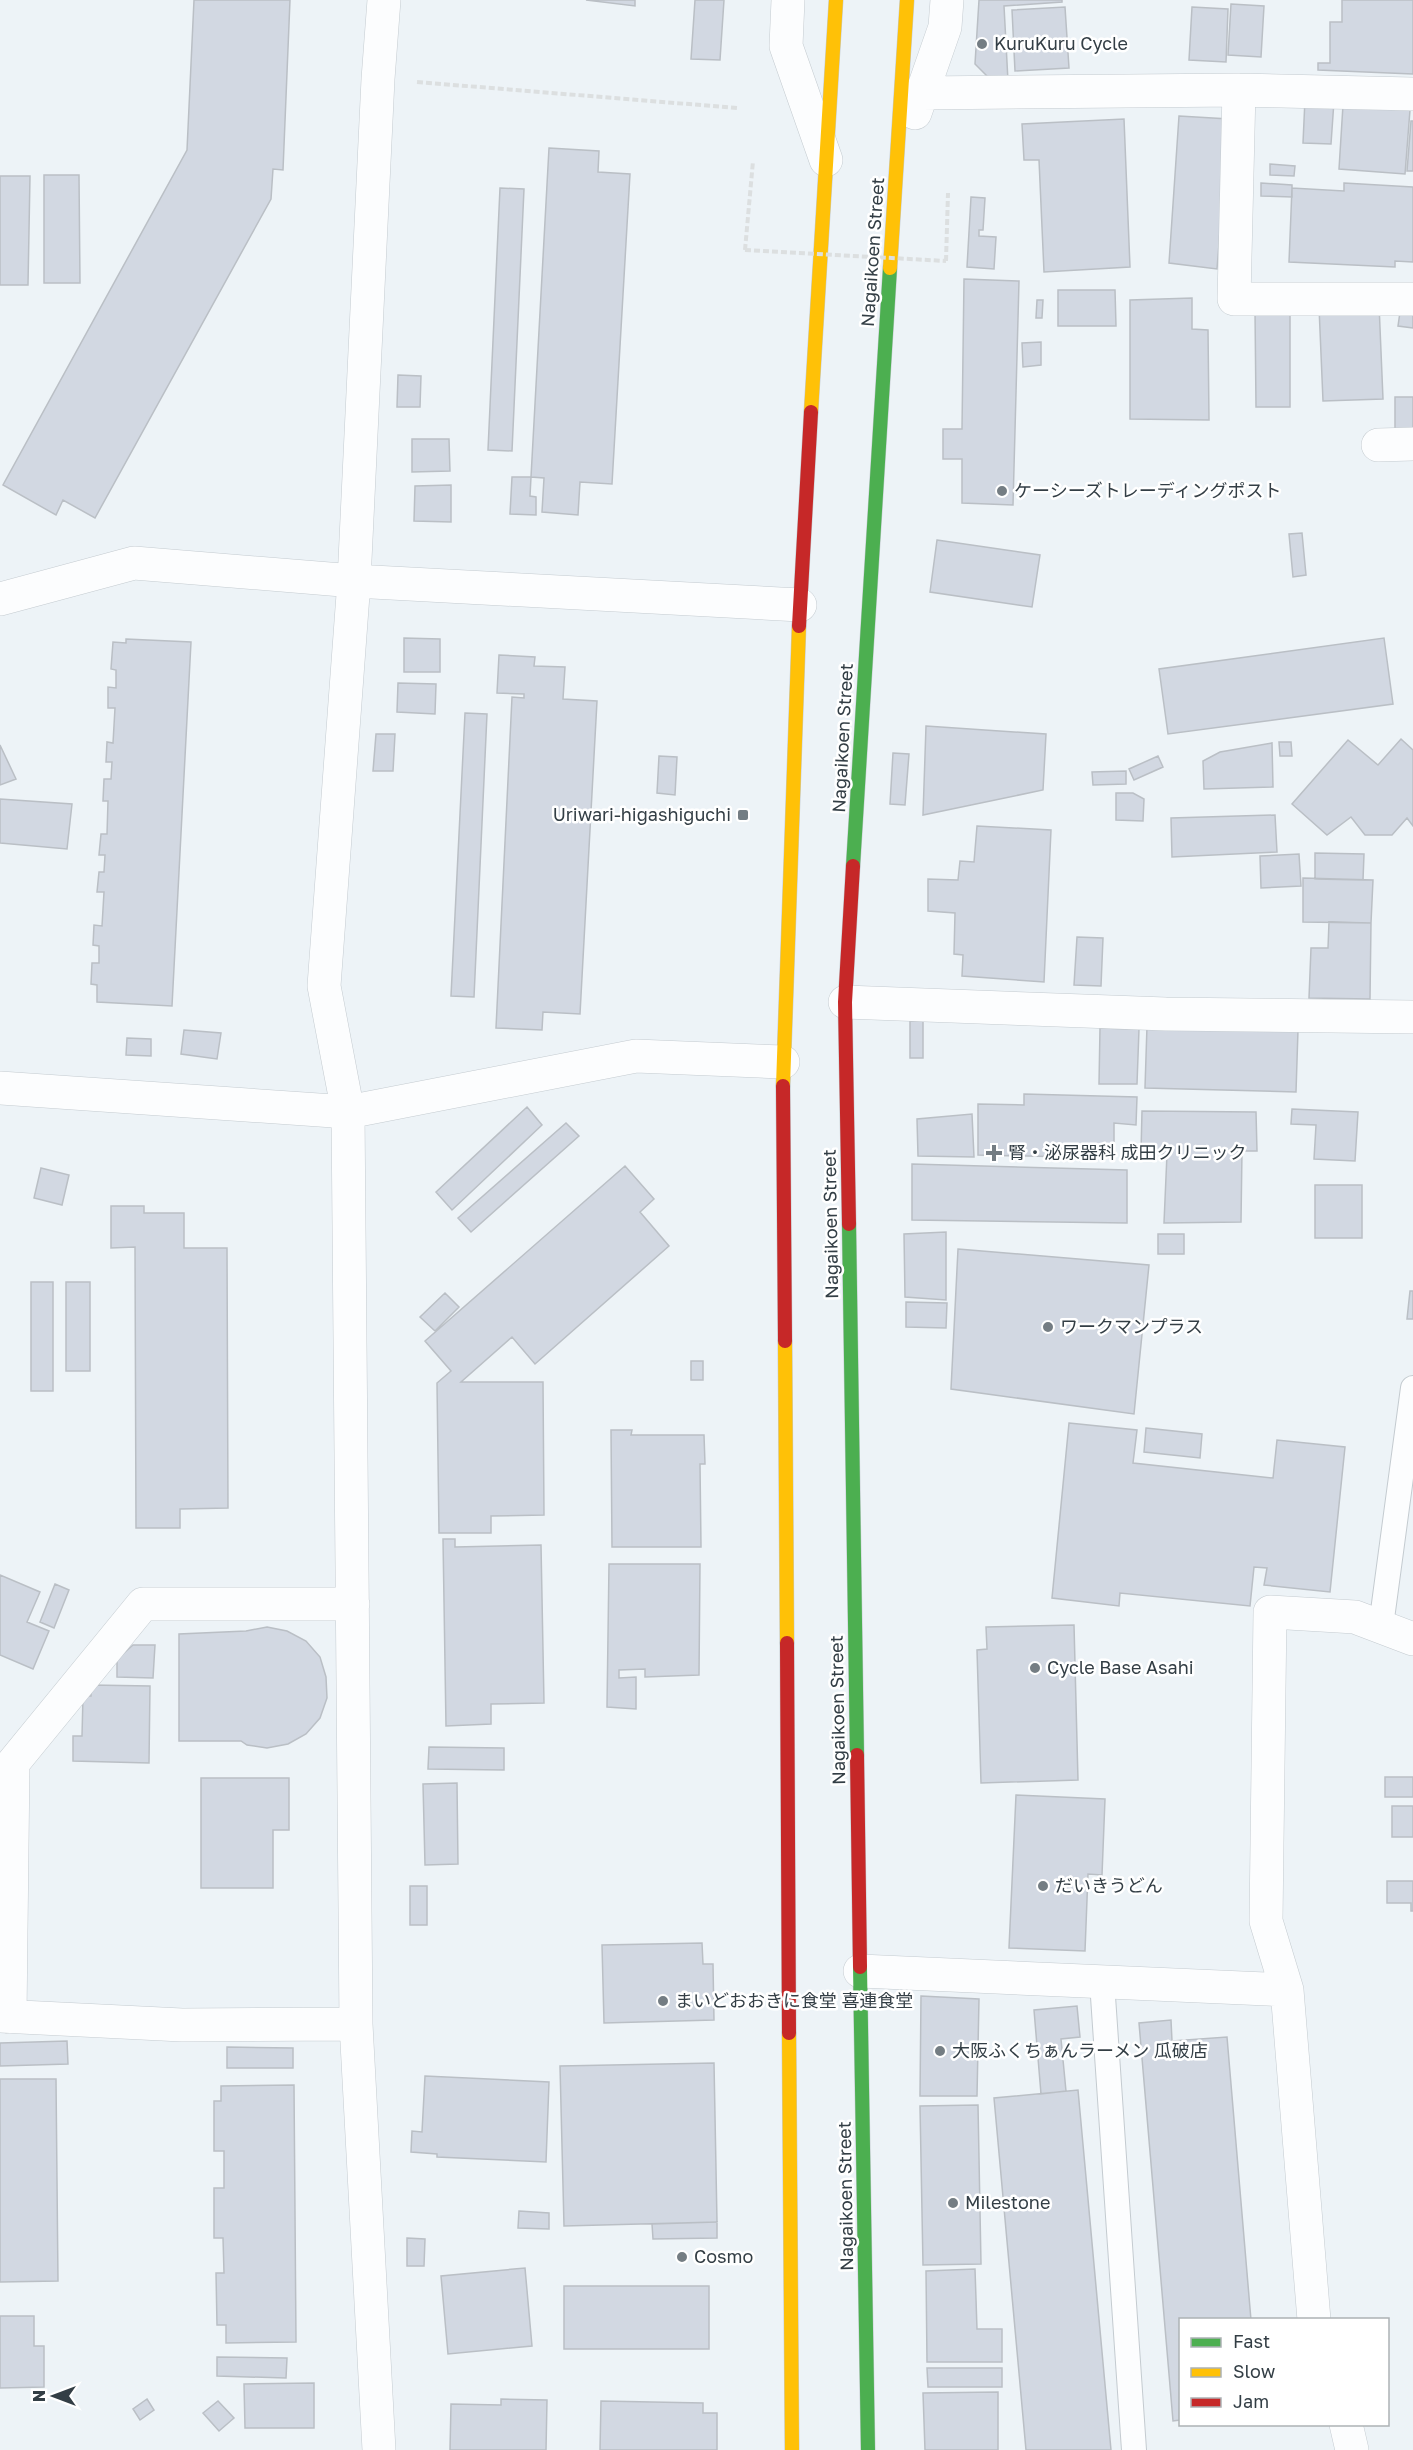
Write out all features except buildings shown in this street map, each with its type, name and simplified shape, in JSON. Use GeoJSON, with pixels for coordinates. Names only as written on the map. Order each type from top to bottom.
{"type":"FeatureCollection","features":[{"type":"Feature","properties":{"kind":"main road"},"geometry":{"type":"LineString","coordinates":[[792,2450],[783,1062],[800,605],[836,0]]}},
{"type":"Feature","properties":{"kind":"main road","name":"Nagaikoen Street"},"geometry":{"type":"LineString","coordinates":[[868,2450],[845,1002],[907,0]]}},
{"type":"Feature","properties":{"kind":"street"},"geometry":{"type":"LineString","coordinates":[[379,2450],[357,2024],[348,1112],[324,986],[354,581],[378,79],[384,0]]}},
{"type":"Feature","properties":{"kind":"street"},"geometry":{"type":"LineString","coordinates":[[788,0],[786,46],[826,160]]}},
{"type":"Feature","properties":{"kind":"street"},"geometry":{"type":"LineString","coordinates":[[896,168],[945,27],[947,0]]}},
{"type":"Feature","properties":{"kind":"street"},"geometry":{"type":"LineString","coordinates":[[922,93],[1239,90],[1413,94]]}},
{"type":"Feature","properties":{"kind":"street"},"geometry":{"type":"LineString","coordinates":[[1239,90],[1234,299],[1413,299]]}},
{"type":"Feature","properties":{"kind":"street"},"geometry":{"type":"LineString","coordinates":[[1378,445],[1413,444]]}},
{"type":"Feature","properties":{"kind":"street"},"geometry":{"type":"LineString","coordinates":[[0,599],[134,563],[354,581],[800,605]]}},
{"type":"Feature","properties":{"kind":"street"},"geometry":{"type":"LineString","coordinates":[[845,1002],[1166,1014],[1413,1017]]}},
{"type":"Feature","properties":{"kind":"street"},"geometry":{"type":"LineString","coordinates":[[0,1088],[348,1112],[636,1056],[783,1062]]}},
{"type":"Feature","properties":{"kind":"street"},"geometry":{"type":"LineString","coordinates":[[353,1604],[143,1604],[13,1763],[5,2016],[182,2025],[357,2024]]}},
{"type":"Feature","properties":{"kind":"street"},"geometry":{"type":"LineString","coordinates":[[1314,2318],[1287,1990],[1266,1921],[1270,1612],[1355,1617],[1413,1639]]}},
{"type":"Feature","properties":{"kind":"street"},"geometry":{"type":"LineString","coordinates":[[860,1971],[1287,1990]]}},
{"type":"Feature","properties":{"kind":"street"},"geometry":{"type":"LineString","coordinates":[[1346,2426],[1352,2450]]}},
{"type":"Feature","properties":{"kind":"lane"},"geometry":{"type":"LineString","coordinates":[[1381,1626],[1413,1388]]}},
{"type":"Feature","properties":{"kind":"lane"},"geometry":{"type":"LineString","coordinates":[[1102,1982],[1134,2450]]}},
{"type":"Feature","properties":{"kind":"path"},"geometry":{"type":"LineString","coordinates":[[378,79],[737,108]]}},
{"type":"Feature","properties":{"kind":"path"},"geometry":{"type":"LineString","coordinates":[[753,161],[745,250],[946,261],[948,193]]}},
{"type":"Feature","properties":{"kind":"traffic: fast"},"geometry":{"type":"LineString","coordinates":[[853,866],[890,268]]}},
{"type":"Feature","properties":{"kind":"traffic: fast"},"geometry":{"type":"LineString","coordinates":[[849,1224],[857,1755]]}},
{"type":"Feature","properties":{"kind":"traffic: fast"},"geometry":{"type":"LineString","coordinates":[[860,1967],[868,2450]]}},
{"type":"Feature","properties":{"kind":"traffic: slow"},"geometry":{"type":"LineString","coordinates":[[811,412],[836,0]]}},
{"type":"Feature","properties":{"kind":"traffic: slow"},"geometry":{"type":"LineString","coordinates":[[890,268],[907,0]]}},
{"type":"Feature","properties":{"kind":"traffic: slow"},"geometry":{"type":"LineString","coordinates":[[783,1086],[799,626]]}},
{"type":"Feature","properties":{"kind":"traffic: slow"},"geometry":{"type":"LineString","coordinates":[[785,1341],[787,1643]]}},
{"type":"Feature","properties":{"kind":"traffic: slow"},"geometry":{"type":"LineString","coordinates":[[789,2033],[792,2450]]}},
{"type":"Feature","properties":{"kind":"traffic: jam"},"geometry":{"type":"LineString","coordinates":[[799,626],[811,412]]}},
{"type":"Feature","properties":{"kind":"traffic: jam"},"geometry":{"type":"LineString","coordinates":[[849,1224],[845,1002],[853,866]]}},
{"type":"Feature","properties":{"kind":"traffic: jam"},"geometry":{"type":"LineString","coordinates":[[783,1086],[785,1341]]}},
{"type":"Feature","properties":{"kind":"traffic: jam"},"geometry":{"type":"LineString","coordinates":[[787,1643],[789,2033]]}},
{"type":"Feature","properties":{"kind":"traffic: jam"},"geometry":{"type":"LineString","coordinates":[[857,1755],[860,1967]]}},
{"type":"Feature","properties":{"kind":"place","name":"KuruKuru Cycle"},"geometry":{"type":"Point","coordinates":[982,44]}},
{"type":"Feature","properties":{"kind":"place","name":"ケーシーズトレーディングポスト"},"geometry":{"type":"Point","coordinates":[1002,491]}},
{"type":"Feature","properties":{"kind":"place","name":"Uriwari-higashiguchi"},"geometry":{"type":"Point","coordinates":[743,815]}},
{"type":"Feature","properties":{"kind":"place","name":"腎・泌尿器科 成田クリニック"},"geometry":{"type":"Point","coordinates":[994,1153]}},
{"type":"Feature","properties":{"kind":"place","name":"ワークマンプラス"},"geometry":{"type":"Point","coordinates":[1048,1327]}},
{"type":"Feature","properties":{"kind":"place","name":"Cycle Base Asahi"},"geometry":{"type":"Point","coordinates":[1035,1668]}},
{"type":"Feature","properties":{"kind":"place","name":"だいきうどん"},"geometry":{"type":"Point","coordinates":[1043,1886]}},
{"type":"Feature","properties":{"kind":"place","name":"まいどおおきに食堂 喜連食堂"},"geometry":{"type":"Point","coordinates":[663,2001]}},
{"type":"Feature","properties":{"kind":"place","name":"大阪ふくちぁんラーメン 瓜破店"},"geometry":{"type":"Point","coordinates":[940,2051]}},
{"type":"Feature","properties":{"kind":"place","name":"Milestone"},"geometry":{"type":"Point","coordinates":[953,2203]}},
{"type":"Feature","properties":{"kind":"place","name":"Cosmo"},"geometry":{"type":"Point","coordinates":[682,2257]}}]}
